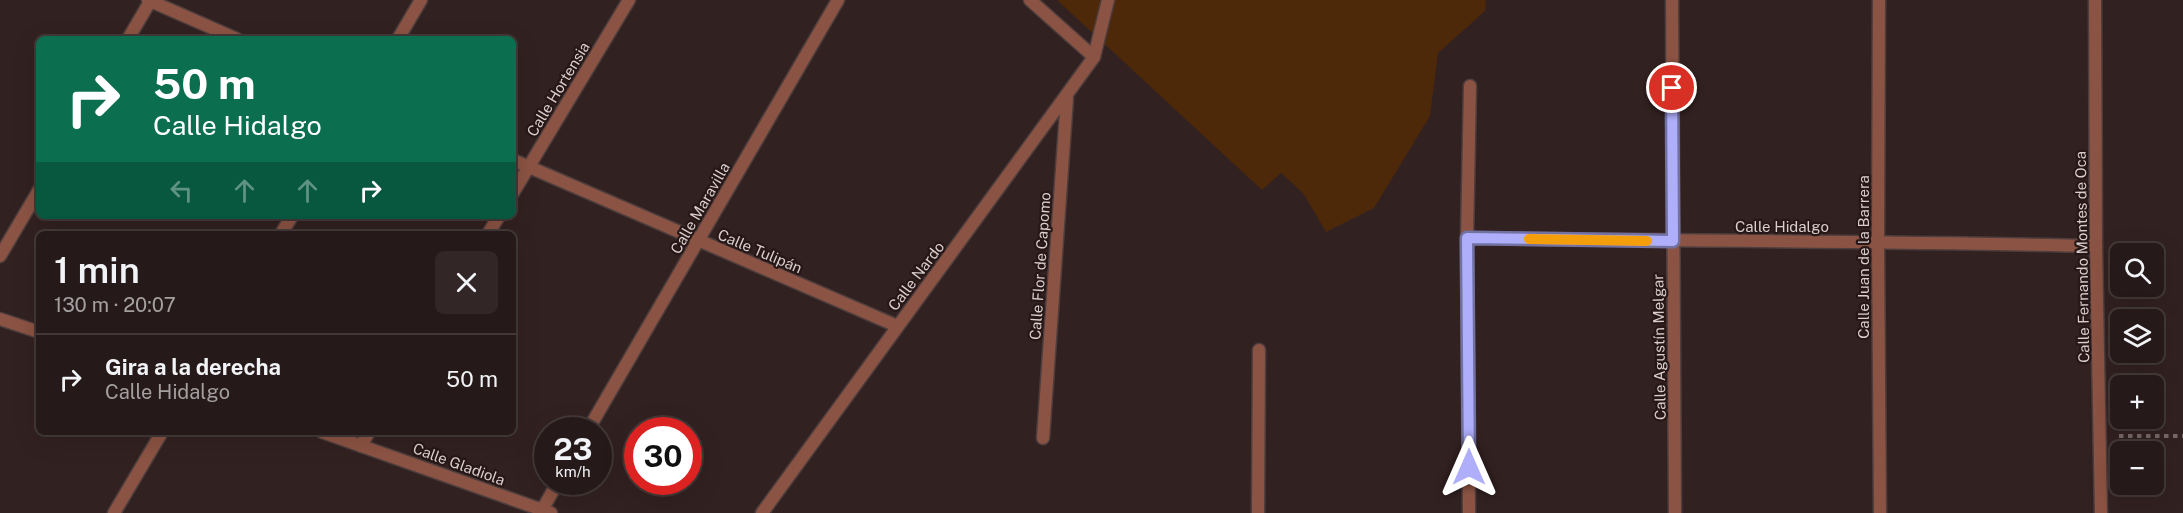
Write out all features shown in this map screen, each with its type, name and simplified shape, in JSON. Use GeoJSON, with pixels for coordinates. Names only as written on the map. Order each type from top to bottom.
{"type":"FeatureCollection","features":[{"type":"Feature","properties":{"kind":"street"},"geometry":{"type":"LineString","coordinates":[[130,36],[150,0],[230,36]]}},
{"type":"Feature","properties":{"kind":"street"},"geometry":{"type":"LineString","coordinates":[[400,36],[421,0]]}},
{"type":"Feature","properties":{"kind":"street","name":"Calle Hortensia"},"geometry":{"type":"LineString","coordinates":[[516,188],[629,0]]}},
{"type":"Feature","properties":{"kind":"street","name":"Calle Maravilla"},"geometry":{"type":"LineString","coordinates":[[596,417],[838,0]]}},
{"type":"Feature","properties":{"kind":"street"},"geometry":{"type":"LineString","coordinates":[[1030,0],[1094,57],[1108,0]]}},
{"type":"Feature","properties":{"kind":"street","name":"Calle Agustín Melgar"},"geometry":{"type":"LineString","coordinates":[[1672,0],[1675,513]]}},
{"type":"Feature","properties":{"kind":"street","name":"Calle Juan de la Barrera"},"geometry":{"type":"LineString","coordinates":[[1879,0],[1880,513]]}},
{"type":"Feature","properties":{"kind":"street","name":"Calle Fernando Montes de Oca"},"geometry":{"type":"LineString","coordinates":[[2095,0],[2096,246],[2101,513]]}},
{"type":"Feature","properties":{"kind":"street","name":"Calle Nardo"},"geometry":{"type":"LineString","coordinates":[[762,513],[1094,57]]}},
{"type":"Feature","properties":{"kind":"street"},"geometry":{"type":"LineString","coordinates":[[1469,513],[1467,238],[1470,86]]}},
{"type":"Feature","properties":{"kind":"street","name":"Calle Flor de Capomo"},"geometry":{"type":"LineString","coordinates":[[1043,438],[1067,96]]}},
{"type":"Feature","properties":{"kind":"street","name":"Calle Tulipán"},"geometry":{"type":"LineString","coordinates":[[516,161],[897,326]]}},
{"type":"Feature","properties":{"kind":"street"},"geometry":{"type":"LineString","coordinates":[[0,256],[36,195]]}},
{"type":"Feature","properties":{"kind":"street","name":"Calle Hidalgo"},"geometry":{"type":"LineString","coordinates":[[1467,238],[1878,241],[2096,246]]}},
{"type":"Feature","properties":{"kind":"street"},"geometry":{"type":"LineString","coordinates":[[0,319],[36,331]]}},
{"type":"Feature","properties":{"kind":"street"},"geometry":{"type":"LineString","coordinates":[[1258,513],[1259,350]]}},
{"type":"Feature","properties":{"kind":"street"},"geometry":{"type":"LineString","coordinates":[[114,513],[160,435]]}},
{"type":"Feature","properties":{"kind":"street","name":"Calle Gladiola"},"geometry":{"type":"LineString","coordinates":[[330,435],[546,511]]}},
{"type":"Feature","properties":{"kind":"street"},"geometry":{"type":"LineString","coordinates":[[361,446],[367,435]]}},
{"type":"Feature","properties":{"kind":"street"},"geometry":{"type":"LineString","coordinates":[[546,511],[553,495]]}},
{"type":"Feature","properties":{"kind":"path"},"geometry":{"type":"LineString","coordinates":[[2100,436],[2183,436]]}},
{"type":"Feature","properties":{"kind":"shaded area"},"geometry":{"type":"Polygon","coordinates":[[[1057,0],[1486,0],[1485,11],[1438,53],[1430,116],[1374,208],[1326,232],[1303,193],[1281,173],[1262,190],[1057,0]]]}},
{"type":"Feature","properties":{"kind":"slow traffic"},"geometry":{"type":"LineString","coordinates":[[1529,239],[1647,241]]}},
{"type":"Feature","properties":{"kind":"route"},"geometry":{"type":"LineString","coordinates":[[1469,467],[1467,238],[1673,241],[1672,88]]}}]}
